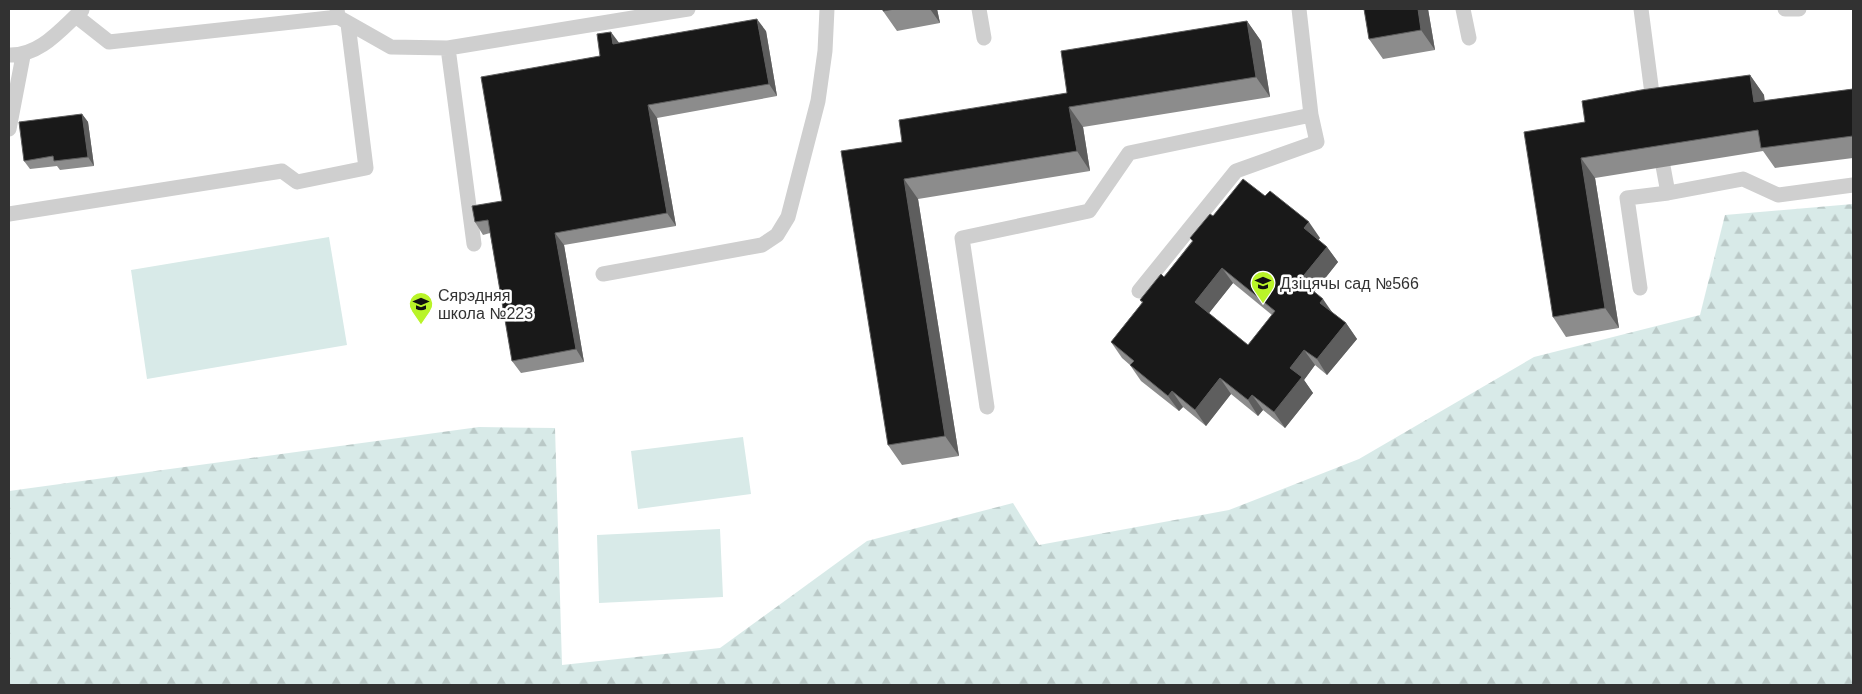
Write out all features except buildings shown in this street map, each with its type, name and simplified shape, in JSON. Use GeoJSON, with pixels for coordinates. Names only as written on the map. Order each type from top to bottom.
{"type":"FeatureCollection","features":[{"type":"Feature","properties":{"kind":"lane"},"geometry":{"type":"LineString","coordinates":[[9,129],[16,55],[49,41],[80,12],[109,42],[341,16],[390,47],[448,48],[688,9]]}},
{"type":"Feature","properties":{"kind":"lane"},"geometry":{"type":"LineString","coordinates":[[603,274],[762,245],[777,235],[788,217],[818,101],[825,51],[827,9]]}},
{"type":"Feature","properties":{"kind":"lane"},"geometry":{"type":"LineString","coordinates":[[979,9],[984,38]]}},
{"type":"Feature","properties":{"kind":"lane"},"geometry":{"type":"LineString","coordinates":[[1139,291],[1236,171],[1317,142],[1311,115],[1299,9]]}},
{"type":"Feature","properties":{"kind":"lane"},"geometry":{"type":"LineString","coordinates":[[1463,9],[1469,38]]}},
{"type":"Feature","properties":{"kind":"lane"},"geometry":{"type":"LineString","coordinates":[[1641,9],[1654,109]]}},
{"type":"Feature","properties":{"kind":"lane"},"geometry":{"type":"LineString","coordinates":[[1785,9],[1799,9]]}},
{"type":"Feature","properties":{"kind":"lane"},"geometry":{"type":"LineString","coordinates":[[9,214],[282,171],[296,182],[366,168],[341,16]]}},
{"type":"Feature","properties":{"kind":"lane"},"geometry":{"type":"LineString","coordinates":[[448,48],[474,244]]}},
{"type":"Feature","properties":{"kind":"lane"},"geometry":{"type":"LineString","coordinates":[[987,407],[962,238],[1089,211],[1129,153],[1311,115]]}},
{"type":"Feature","properties":{"kind":"lane"},"geometry":{"type":"LineString","coordinates":[[1663,166],[1668,192]]}},
{"type":"Feature","properties":{"kind":"lane"},"geometry":{"type":"LineString","coordinates":[[1640,288],[1627,198],[1743,179],[1778,195],[1853,184]]}},
{"type":"Feature","properties":{"kind":"green space"},"geometry":{"type":"Polygon","coordinates":[[[1853,204],[1853,685],[9,685],[9,491],[479,427],[555,428],[562,665],[720,648],[867,541],[1013,503],[1039,545],[1229,510],[1359,459],[1534,357],[1700,315],[1725,215],[1853,204]]]}},
{"type":"Feature","properties":{"kind":"green space"},"geometry":{"type":"Polygon","coordinates":[[[329,237],[347,345],[147,379],[131,270],[329,237]]]}},
{"type":"Feature","properties":{"kind":"green space"},"geometry":{"type":"Polygon","coordinates":[[[743,437],[751,494],[638,509],[631,451],[743,437]]]}},
{"type":"Feature","properties":{"kind":"green space"},"geometry":{"type":"Polygon","coordinates":[[[720,529],[723,597],[599,603],[597,535],[720,529]]]}},
{"type":"Feature","properties":{"kind":"place","name":"Дзіцячы сад №566"},"geometry":{"type":"Point","coordinates":[1263,304]}},
{"type":"Feature","properties":{"kind":"place","name":"Сярэдняя школа №223"},"geometry":{"type":"Point","coordinates":[421,325]}}]}
